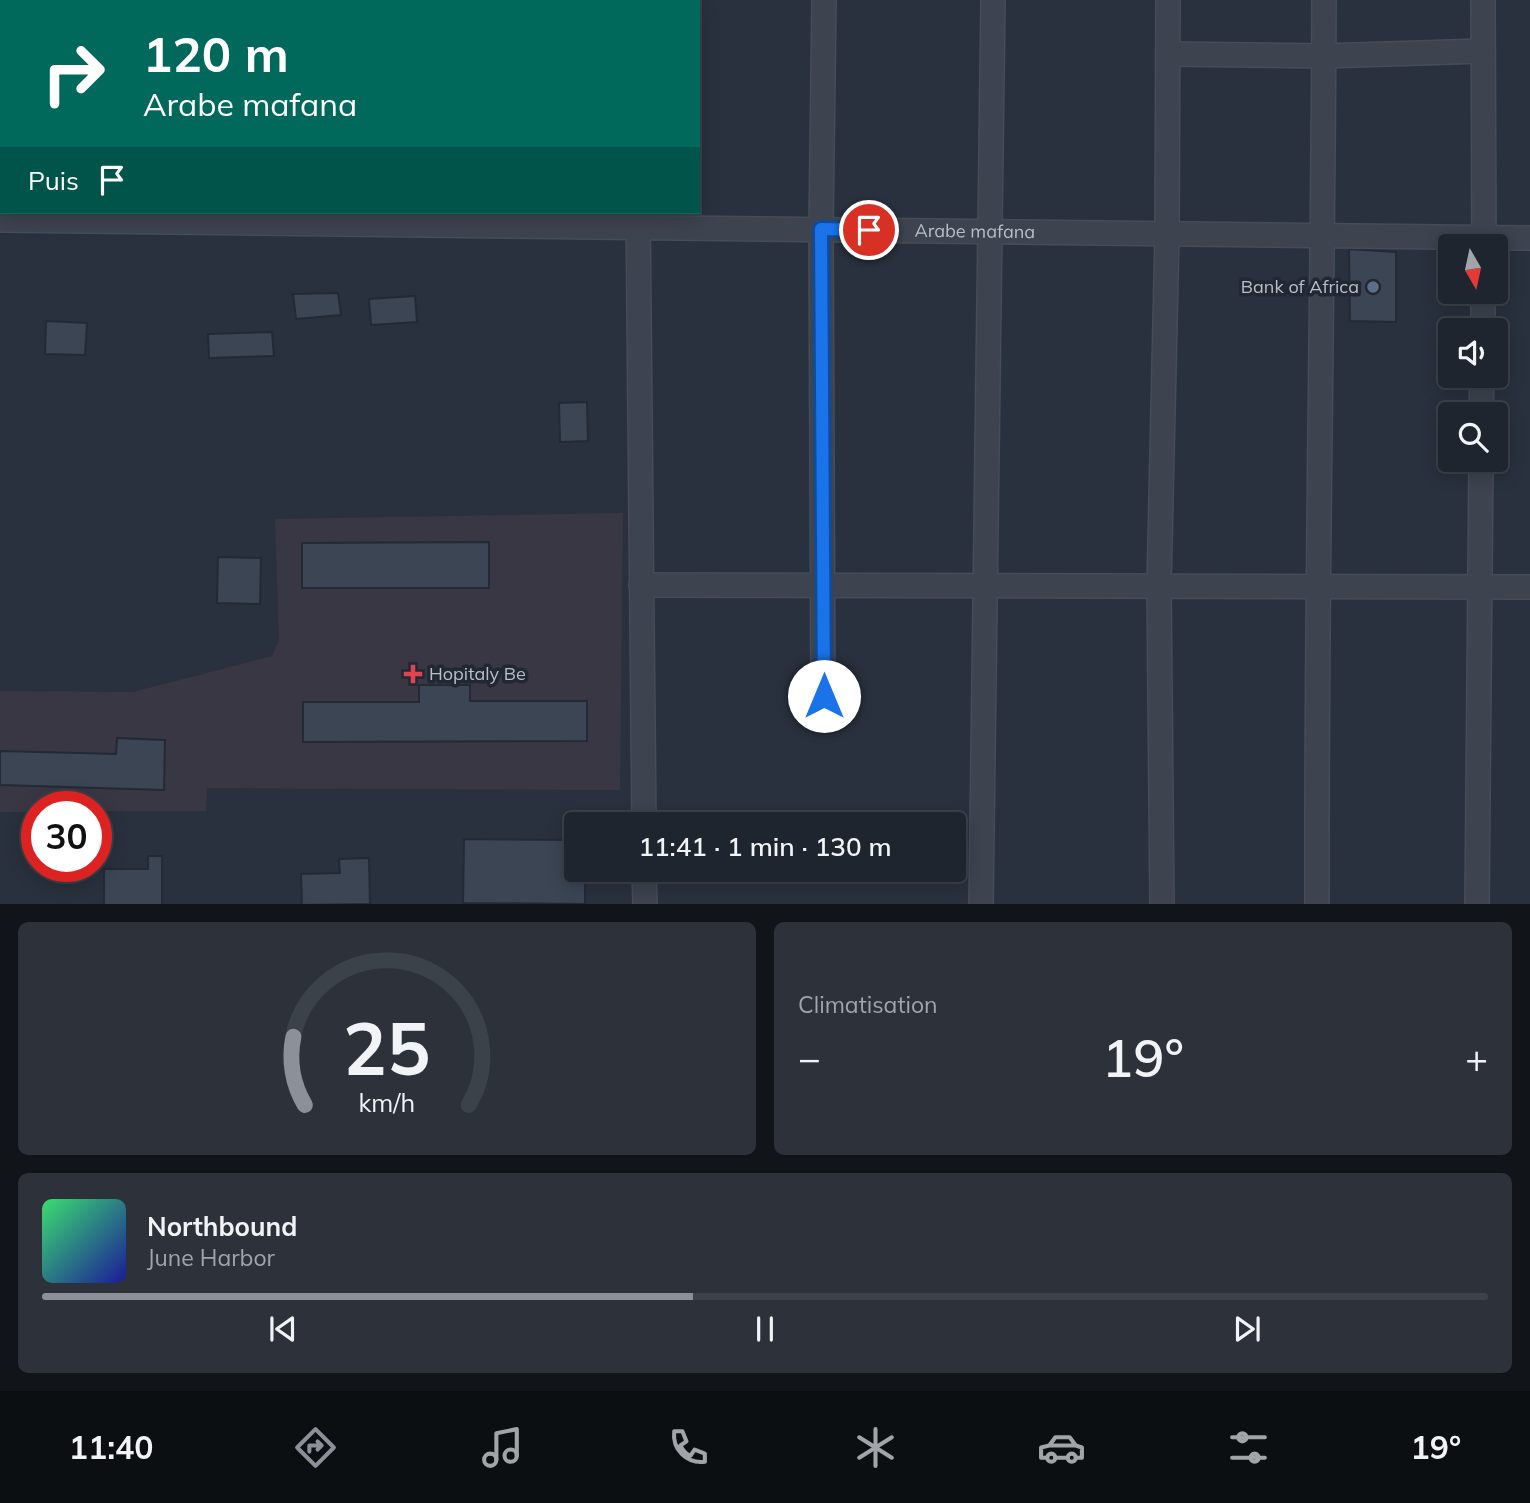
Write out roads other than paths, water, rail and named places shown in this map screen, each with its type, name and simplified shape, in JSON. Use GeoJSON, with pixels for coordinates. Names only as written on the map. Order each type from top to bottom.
{"type":"FeatureCollection","features":[{"type":"Feature","properties":{"kind":"street"},"geometry":{"type":"LineString","coordinates":[[824,0],[821,229],[824,696]]}},
{"type":"Feature","properties":{"kind":"street"},"geometry":{"type":"LineString","coordinates":[[981,904],[993,0]]}},
{"type":"Feature","properties":{"kind":"street"},"geometry":{"type":"LineString","coordinates":[[1162,904],[1159,586],[1167,233],[1168,0]]}},
{"type":"Feature","properties":{"kind":"street"},"geometry":{"type":"LineString","coordinates":[[1317,904],[1315,586],[1323,235],[1324,0]]}},
{"type":"Feature","properties":{"kind":"street"},"geometry":{"type":"LineString","coordinates":[[1483,0],[1484,234]]}},
{"type":"Feature","properties":{"kind":"street"},"geometry":{"type":"LineString","coordinates":[[1168,54],[1323,56],[1483,51]]}},
{"type":"Feature","properties":{"kind":"street"},"geometry":{"type":"LineString","coordinates":[[637,219],[644,812]]}},
{"type":"Feature","properties":{"kind":"street","name":"Arabe mafana"},"geometry":{"type":"LineString","coordinates":[[0,220],[637,219],[821,229],[1323,235],[1438,240]]}},
{"type":"Feature","properties":{"kind":"street","name":"Arabe mafana"},"geometry":{"type":"LineString","coordinates":[[1508,240],[1530,238]]}},
{"type":"Feature","properties":{"kind":"street"},"geometry":{"type":"LineString","coordinates":[[1477,904],[1481,472]]}},
{"type":"Feature","properties":{"kind":"street"},"geometry":{"type":"LineString","coordinates":[[641,585],[1530,587]]}},
{"type":"Feature","properties":{"kind":"street"},"geometry":{"type":"LineString","coordinates":[[644,882],[645,904]]}},
{"type":"Feature","properties":{"kind":"place","name":"Bank of Africa"},"geometry":{"type":"Point","coordinates":[1373,287]}},
{"type":"Feature","properties":{"kind":"place","name":"Hopitaly Be"},"geometry":{"type":"Point","coordinates":[413,674]}}]}
